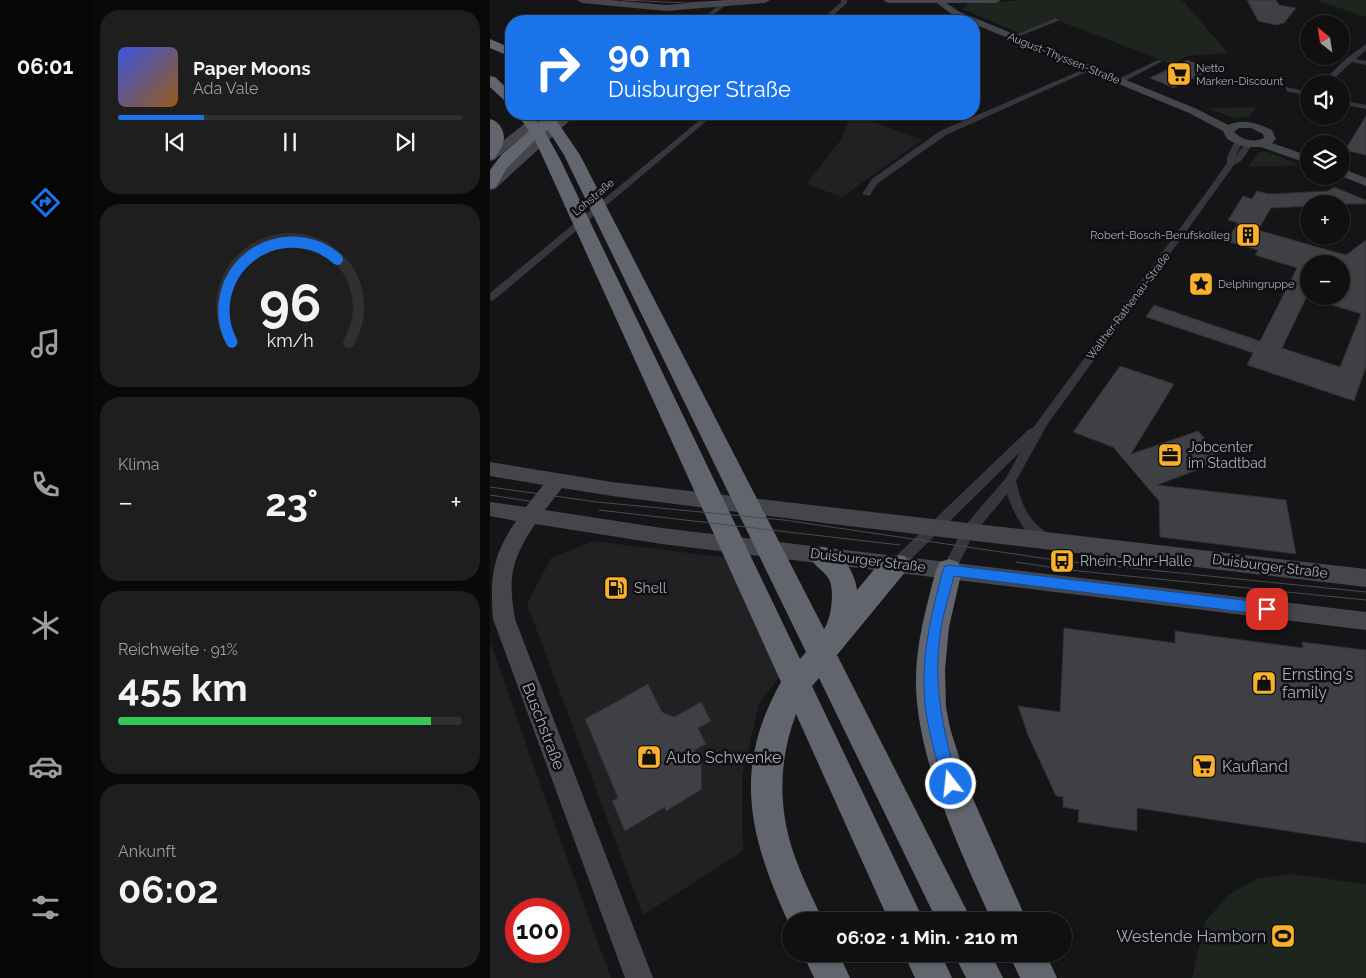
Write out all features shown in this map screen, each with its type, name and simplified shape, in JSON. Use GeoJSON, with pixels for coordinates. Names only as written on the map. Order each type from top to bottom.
{"type":"FeatureCollection","features":[{"type":"Feature","properties":{"kind":"highway"},"geometry":{"type":"LineString","coordinates":[[490,43],[505,49]]}},
{"type":"Feature","properties":{"kind":"highway"},"geometry":{"type":"LineString","coordinates":[[496,73],[505,88]]}},
{"type":"Feature","properties":{"kind":"highway"},"geometry":{"type":"LineString","coordinates":[[490,156],[495,148],[497,138],[498,115]]}},
{"type":"Feature","properties":{"kind":"highway"},"geometry":{"type":"LineString","coordinates":[[528,120],[552,159],[903,912]]}},
{"type":"Feature","properties":{"kind":"highway"},"geometry":{"type":"LineString","coordinates":[[548,120],[572,155],[950,912]]}},
{"type":"Feature","properties":{"kind":"highway"},"geometry":{"type":"LineString","coordinates":[[490,185],[494,174],[516,150],[550,120]]}},
{"type":"Feature","properties":{"kind":"highway"},"geometry":{"type":"LineString","coordinates":[[821,555],[836,568],[846,586],[841,626]]}},
{"type":"Feature","properties":{"kind":"highway"},"geometry":{"type":"LineString","coordinates":[[802,912],[789,885],[773,840],[766,804],[766,777],[772,744],[789,696],[841,626],[897,564]]}},
{"type":"Feature","properties":{"kind":"highway"},"geometry":{"type":"LineString","coordinates":[[949,570],[934,628],[931,657],[930,687],[936,729],[951,784],[1006,912]]}},
{"type":"Feature","properties":{"kind":"highway"},"geometry":{"type":"LineString","coordinates":[[825,962],[832,978]]}},
{"type":"Feature","properties":{"kind":"highway"},"geometry":{"type":"LineString","coordinates":[[926,962],[934,978]]}},
{"type":"Feature","properties":{"kind":"highway"},"geometry":{"type":"LineString","coordinates":[[976,962],[985,978]]}},
{"type":"Feature","properties":{"kind":"highway"},"geometry":{"type":"LineString","coordinates":[[1031,962],[1039,978]]}},
{"type":"Feature","properties":{"kind":"main road"},"geometry":{"type":"LineString","coordinates":[[582,0],[646,7],[765,0]]}},
{"type":"Feature","properties":{"kind":"main road"},"geometry":{"type":"LineString","coordinates":[[888,0],[996,0]]}},
{"type":"Feature","properties":{"kind":"main road","name":"August-Thyssen-Straße"},"geometry":{"type":"LineString","coordinates":[[940,1],[948,9],[959,15]]}},
{"type":"Feature","properties":{"kind":"main road"},"geometry":{"type":"LineString","coordinates":[[673,15],[689,3]]}},
{"type":"Feature","properties":{"kind":"main road","name":"August-Thyssen-Straße"},"geometry":{"type":"LineString","coordinates":[[980,23],[1233,127]]}},
{"type":"Feature","properties":{"kind":"main road"},"geometry":{"type":"LineString","coordinates":[[490,156],[536,120]]}},
{"type":"Feature","properties":{"kind":"main road"},"geometry":{"type":"LineString","coordinates":[[490,185],[564,120]]}},
{"type":"Feature","properties":{"kind":"main road"},"geometry":{"type":"LineString","coordinates":[[1255,142],[1268,132],[1258,126],[1233,127],[1230,135],[1300,155]]}},
{"type":"Feature","properties":{"kind":"main road"},"geometry":{"type":"LineString","coordinates":[[1350,176],[1366,182]]}},
{"type":"Feature","properties":{"kind":"main road","name":"Duisburger Straße"},"geometry":{"type":"LineString","coordinates":[[490,469],[557,480],[832,516],[1366,578]]}},
{"type":"Feature","properties":{"kind":"main road","name":"Buschstraße"},"geometry":{"type":"LineString","coordinates":[[557,480],[516,536],[504,568],[500,591],[504,619],[639,978]]}},
{"type":"Feature","properties":{"kind":"main road","name":"Duisburger Straße"},"geometry":{"type":"LineString","coordinates":[[490,509],[530,517],[662,536],[1366,621]]}},
{"type":"Feature","properties":{"kind":"street"},"geometry":{"type":"LineString","coordinates":[[829,15],[844,3],[844,0]]}},
{"type":"Feature","properties":{"kind":"street"},"geometry":{"type":"LineString","coordinates":[[710,15],[725,3]]}},
{"type":"Feature","properties":{"kind":"street"},"geometry":{"type":"LineString","coordinates":[[1013,37],[1056,20]]}},
{"type":"Feature","properties":{"kind":"street"},"geometry":{"type":"LineString","coordinates":[[1350,58],[1366,46]]}},
{"type":"Feature","properties":{"kind":"street"},"geometry":{"type":"LineString","coordinates":[[1350,59],[1366,63]]}},
{"type":"Feature","properties":{"kind":"street"},"geometry":{"type":"LineString","coordinates":[[1118,81],[1160,61]]}},
{"type":"Feature","properties":{"kind":"street"},"geometry":{"type":"LineString","coordinates":[[1332,75],[1343,65]]}},
{"type":"Feature","properties":{"kind":"street"},"geometry":{"type":"LineString","coordinates":[[980,117],[1089,69]]}},
{"type":"Feature","properties":{"kind":"street"},"geometry":{"type":"LineString","coordinates":[[1289,89],[1300,92]]}},
{"type":"Feature","properties":{"kind":"street"},"geometry":{"type":"LineString","coordinates":[[1350,104],[1366,108]]}},
{"type":"Feature","properties":{"kind":"street","name":"Lohstraße"},"geometry":{"type":"LineString","coordinates":[[490,298],[704,120]]}},
{"type":"Feature","properties":{"kind":"street"},"geometry":{"type":"LineString","coordinates":[[866,194],[875,181],[943,133],[973,120]]}},
{"type":"Feature","properties":{"kind":"street","name":"Walther-Rathenau-Straße"},"geometry":{"type":"LineString","coordinates":[[949,570],[968,532],[1010,480],[1042,423],[1185,230],[1231,163],[1238,159],[1255,142]]}},
{"type":"Feature","properties":{"kind":"street","name":"Walther-Rathenau-Straße"},"geometry":{"type":"LineString","coordinates":[[897,564],[1042,423]]}},
{"type":"Feature","properties":{"kind":"street"},"geometry":{"type":"LineString","coordinates":[[1010,480],[1015,501],[1022,517],[1031,529],[1049,542]]}},
{"type":"Feature","properties":{"kind":"shaded area"},"geometry":{"type":"Polygon","coordinates":[[[1025,0],[1181,0],[1228,53],[1188,56],[1172,64],[1054,19],[1019,33],[963,9],[967,4],[1025,0]]]}},
{"type":"Feature","properties":{"kind":"shaded area"},"geometry":{"type":"Polygon","coordinates":[[[1316,0],[1366,0],[1366,17],[1316,0]]]}},
{"type":"Feature","properties":{"kind":"shaded area"},"geometry":{"type":"Polygon","coordinates":[[[1257,107],[1249,117],[1234,118],[1206,108],[1257,107]]]}},
{"type":"Feature","properties":{"kind":"shaded area"},"geometry":{"type":"Polygon","coordinates":[[[849,120],[868,120],[922,140],[842,197],[806,184],[840,141],[849,120]]]}},
{"type":"Feature","properties":{"kind":"shaded area"},"geometry":{"type":"Polygon","coordinates":[[[1268,152],[1300,165],[1248,167],[1258,153],[1268,152]]]}},
{"type":"Feature","properties":{"kind":"shaded area"},"geometry":{"type":"Polygon","coordinates":[[[593,541],[753,561],[794,656],[759,704],[742,777],[743,851],[643,915],[527,604],[551,558],[593,541]]]}},
{"type":"Feature","properties":{"kind":"shaded area"},"geometry":{"type":"Polygon","coordinates":[[[490,641],[545,798],[611,978],[490,978],[490,641]]]}},
{"type":"Feature","properties":{"kind":"shaded area","name":"Westende Hamborn"},"geometry":{"type":"Polygon","coordinates":[[[1291,874],[1366,884],[1366,978],[1192,978],[1205,921],[1230,894],[1256,879],[1291,874]]]}},
{"type":"Feature","properties":{"kind":"building"},"geometry":{"type":"Polygon","coordinates":[[[1247,0],[1276,0],[1279,5],[1296,8],[1284,23],[1275,25],[1258,21],[1247,0]]]}},
{"type":"Feature","properties":{"kind":"building","name":"Netto Marken-Discount"},"geometry":{"type":"Polygon","coordinates":[[[1187,60],[1212,69],[1174,88],[1150,78],[1187,60]]]}},
{"type":"Feature","properties":{"kind":"building"},"geometry":{"type":"Polygon","coordinates":[[[1366,116],[1366,155],[1350,151],[1350,142],[1366,116]]]}},
{"type":"Feature","properties":{"kind":"building"},"geometry":{"type":"Polygon","coordinates":[[[1334,187],[1366,200],[1366,204],[1350,204],[1350,195],[1300,195],[1300,206],[1271,208],[1258,230],[1300,242],[1300,245],[1311,245],[1346,255],[1366,240],[1366,367],[1354,401],[1247,365],[1253,353],[1146,317],[1154,305],[1260,341],[1297,268],[1255,255],[1258,250],[1226,241],[1238,223],[1228,220],[1243,196],[1252,199],[1257,191],[1269,194],[1328,191],[1334,187]],[[1300,255],[1300,305],[1303,305],[1282,348],[1340,367],[1361,314],[1332,305],[1350,305],[1350,255],[1300,255]]]}},
{"type":"Feature","properties":{"kind":"building","name":"Jobcenter im Stadtbad"},"geometry":{"type":"Polygon","coordinates":[[[1120,366],[1174,384],[1131,454],[1198,431],[1224,460],[1157,485],[1286,500],[1296,554],[1160,537],[1159,501],[1113,447],[1073,432],[1120,366]]]}},
{"type":"Feature","properties":{"kind":"building","name":"Kaufland"},"geometry":{"type":"Polygon","coordinates":[[[1064,628],[1175,643],[1175,631],[1303,648],[1302,642],[1366,650],[1366,843],[1137,808],[1137,831],[1078,822],[1079,810],[1063,807],[1063,797],[1056,796],[1028,735],[1018,706],[1060,712],[1064,628]]]}},
{"type":"Feature","properties":{"kind":"building","name":"Auto Schwenke"},"geometry":{"type":"Polygon","coordinates":[[[648,684],[662,712],[674,717],[701,702],[711,721],[698,728],[706,744],[695,750],[701,763],[702,789],[666,811],[665,807],[625,831],[612,801],[618,798],[585,719],[648,684]]]}},
{"type":"Feature","properties":{"kind":"tram line"},"geometry":{"type":"LineString","coordinates":[[622,0],[687,3],[740,0]]}},
{"type":"Feature","properties":{"kind":"tram line"},"geometry":{"type":"LineString","coordinates":[[490,487],[597,502],[784,520],[1062,561],[1366,592]]}},
{"type":"Feature","properties":{"kind":"tram line"},"geometry":{"type":"LineString","coordinates":[[490,495],[547,504]]}},
{"type":"Feature","properties":{"kind":"tram line"},"geometry":{"type":"LineString","coordinates":[[599,510],[900,545]]}},
{"type":"Feature","properties":{"kind":"tram line"},"geometry":{"type":"LineString","coordinates":[[1016,562],[1069,570],[1366,600]]}},
{"type":"Feature","properties":{"kind":"place","name":"Netto Marken-Discount"},"geometry":{"type":"Point","coordinates":[1179,74]}},
{"type":"Feature","properties":{"kind":"place","name":"Robert-Bosch-Berufskolleg"},"geometry":{"type":"Point","coordinates":[1248,235]}},
{"type":"Feature","properties":{"kind":"place","name":"Delphingruppe"},"geometry":{"type":"Point","coordinates":[1201,284]}},
{"type":"Feature","properties":{"kind":"place","name":"Jobcenter im Stadtbad"},"geometry":{"type":"Point","coordinates":[1170,455]}},
{"type":"Feature","properties":{"kind":"place","name":"Rhein-Ruhr-Halle"},"geometry":{"type":"Point","coordinates":[1062,561]}},
{"type":"Feature","properties":{"kind":"place","name":"Shell"},"geometry":{"type":"Point","coordinates":[616,588]}},
{"type":"Feature","properties":{"kind":"place","name":"Ernsting's family"},"geometry":{"type":"Point","coordinates":[1264,683]}},
{"type":"Feature","properties":{"kind":"place","name":"Auto Schwenke"},"geometry":{"type":"Point","coordinates":[649,757]}},
{"type":"Feature","properties":{"kind":"place","name":"Kaufland"},"geometry":{"type":"Point","coordinates":[1204,766]}},
{"type":"Feature","properties":{"kind":"place","name":"Westende Hamborn"},"geometry":{"type":"Point","coordinates":[1283,936]}},
{"type":"Feature","properties":{"kind":"route"},"geometry":{"type":"LineString","coordinates":[[951,784],[936,729],[930,687],[934,628],[949,570],[1267,609]]}}]}
